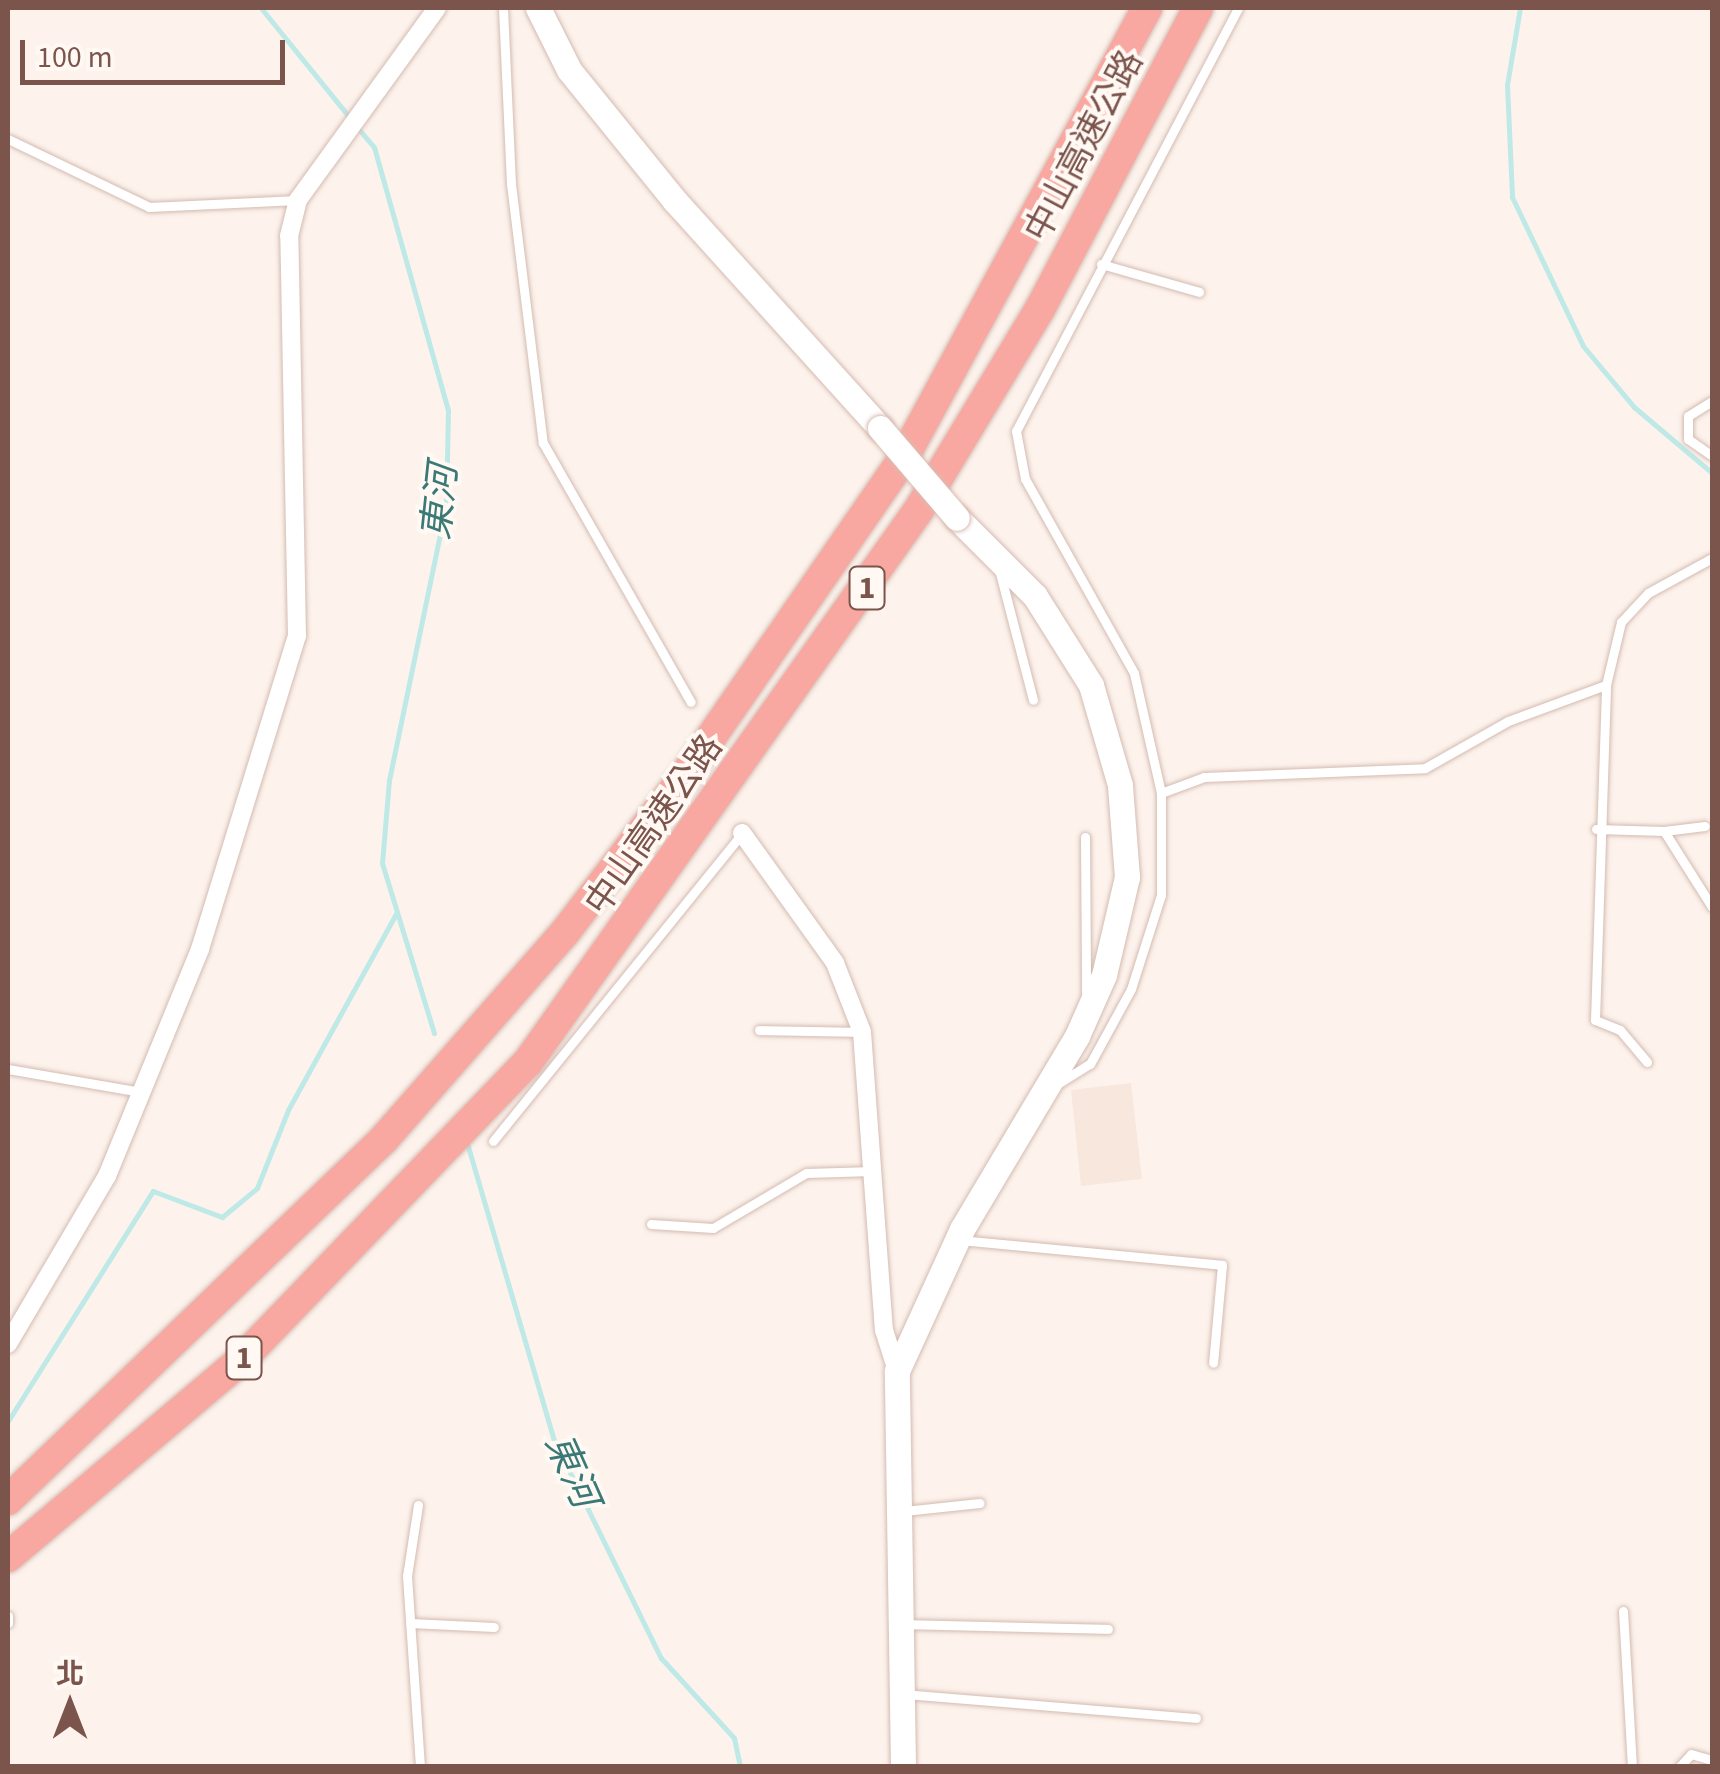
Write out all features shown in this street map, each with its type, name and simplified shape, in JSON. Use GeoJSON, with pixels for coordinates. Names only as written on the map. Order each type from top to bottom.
{"type":"FeatureCollection","features":[{"type":"Feature","properties":{"kind":"highway","name":"中山高速公路"},"geometry":{"type":"LineString","coordinates":[[8,1500],[263,1262],[446,1071],[683,778],[852,537],[988,307],[1147,8]]}},
{"type":"Feature","properties":{"kind":"highway","name":"中山高速公路"},"geometry":{"type":"LineString","coordinates":[[8,1557],[242,1359],[473,1134],[549,1034],[918,511],[1040,309],[1198,8]]}},
{"type":"Feature","properties":{"kind":"street"},"geometry":{"type":"LineString","coordinates":[[8,1344],[107,1176],[200,949],[298,636],[289,236],[298,200],[437,8]]}},
{"type":"Feature","properties":{"kind":"street"},"geometry":{"type":"LineString","coordinates":[[538,8],[569,70],[674,200],[957,518],[1035,596],[1090,685],[1120,785],[1127,877],[1084,1020],[957,1240],[897,1371]]}},
{"type":"Feature","properties":{"kind":"street"},"geometry":{"type":"LineString","coordinates":[[742,833],[836,963],[862,1032],[884,1330],[897,1371],[903,1766]]}},
{"type":"Feature","properties":{"kind":"lane"},"geometry":{"type":"LineString","coordinates":[[502,8],[511,184],[543,443],[691,702]]}},
{"type":"Feature","properties":{"kind":"lane"},"geometry":{"type":"LineString","coordinates":[[1044,1092],[1090,1064],[1131,990],[1161,895],[1161,793],[1134,674],[1025,480],[1016,430],[1238,8]]}},
{"type":"Feature","properties":{"kind":"lane"},"geometry":{"type":"LineString","coordinates":[[8,139],[149,207],[298,200]]}},
{"type":"Feature","properties":{"kind":"lane"},"geometry":{"type":"LineString","coordinates":[[1101,264],[1200,292]]}},
{"type":"Feature","properties":{"kind":"lane"},"geometry":{"type":"LineString","coordinates":[[1712,401],[1688,416],[1688,439],[1712,456]]}},
{"type":"Feature","properties":{"kind":"lane"},"geometry":{"type":"LineString","coordinates":[[995,556],[1033,700]]}},
{"type":"Feature","properties":{"kind":"lane"},"geometry":{"type":"LineString","coordinates":[[1647,1062],[1620,1030],[1595,1020],[1596,829],[1606,685],[1620,622],[1648,593],[1712,558]]}},
{"type":"Feature","properties":{"kind":"lane"},"geometry":{"type":"LineString","coordinates":[[1161,793],[1204,777],[1426,768],[1508,721],[1606,685]]}},
{"type":"Feature","properties":{"kind":"lane"},"geometry":{"type":"LineString","coordinates":[[1596,829],[1664,831],[1704,826]]}},
{"type":"Feature","properties":{"kind":"lane"},"geometry":{"type":"LineString","coordinates":[[1664,831],[1712,907]]}},
{"type":"Feature","properties":{"kind":"lane"},"geometry":{"type":"LineString","coordinates":[[473,1134],[742,833]]}},
{"type":"Feature","properties":{"kind":"lane"},"geometry":{"type":"LineString","coordinates":[[1084,1020],[1085,837]]}},
{"type":"Feature","properties":{"kind":"lane"},"geometry":{"type":"LineString","coordinates":[[759,1030],[862,1032]]}},
{"type":"Feature","properties":{"kind":"lane"},"geometry":{"type":"LineString","coordinates":[[8,1070],[140,1092]]}},
{"type":"Feature","properties":{"kind":"lane"},"geometry":{"type":"LineString","coordinates":[[651,1224],[714,1228],[806,1173],[872,1171]]}},
{"type":"Feature","properties":{"kind":"lane"},"geometry":{"type":"LineString","coordinates":[[957,1240],[1222,1265],[1213,1362]]}},
{"type":"Feature","properties":{"kind":"lane"},"geometry":{"type":"LineString","coordinates":[[899,1511],[980,1503]]}},
{"type":"Feature","properties":{"kind":"lane"},"geometry":{"type":"LineString","coordinates":[[418,1505],[410,1624],[420,1766]]}},
{"type":"Feature","properties":{"kind":"lane"},"geometry":{"type":"LineString","coordinates":[[1623,1611],[1632,1766]]}},
{"type":"Feature","properties":{"kind":"lane"},"geometry":{"type":"LineString","coordinates":[[410,1624],[494,1627]]}},
{"type":"Feature","properties":{"kind":"lane"},"geometry":{"type":"LineString","coordinates":[[901,1624],[1108,1629]]}},
{"type":"Feature","properties":{"kind":"lane"},"geometry":{"type":"LineString","coordinates":[[902,1694],[1196,1718]]}},
{"type":"Feature","properties":{"kind":"lane"},"geometry":{"type":"LineString","coordinates":[[1680,1766],[1691,1754],[1712,1760]]}},
{"type":"Feature","properties":{"kind":"shaded area"},"geometry":{"type":"Polygon","coordinates":[[[1131,1083],[1142,1179],[1081,1186],[1071,1090],[1131,1083]]]}},
{"type":"Feature","properties":{"kind":"waterway","name":"東河"},"geometry":{"type":"LineString","coordinates":[[261,8],[350,118]]}},
{"type":"Feature","properties":{"kind":"waterway"},"geometry":{"type":"LineString","coordinates":[[1520,8],[1507,85],[1512,197],[1583,346],[1634,407],[1712,473]]}},
{"type":"Feature","properties":{"kind":"waterway","name":"東河"},"geometry":{"type":"LineString","coordinates":[[357,127],[374,147],[448,411],[446,505],[389,780],[382,863],[434,1033]]}},
{"type":"Feature","properties":{"kind":"waterway"},"geometry":{"type":"LineString","coordinates":[[8,1421],[153,1191],[222,1217],[257,1188],[288,1110],[397,912]]}},
{"type":"Feature","properties":{"kind":"waterway","name":"東河"},"geometry":{"type":"LineString","coordinates":[[467,1143],[554,1440],[661,1658],[734,1738],[740,1766]]}}]}
